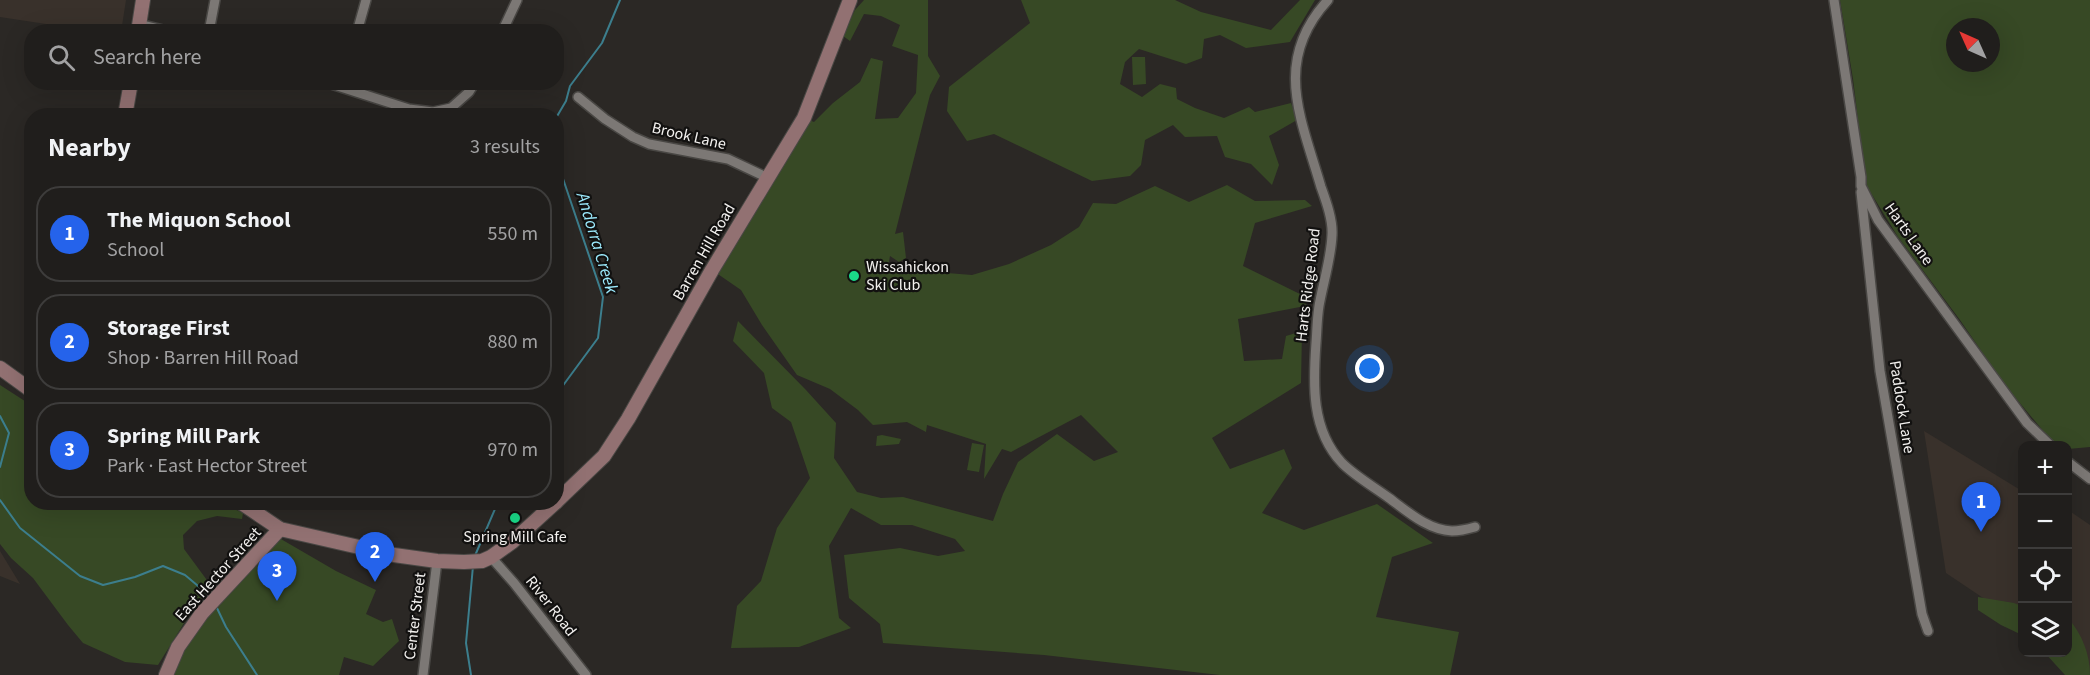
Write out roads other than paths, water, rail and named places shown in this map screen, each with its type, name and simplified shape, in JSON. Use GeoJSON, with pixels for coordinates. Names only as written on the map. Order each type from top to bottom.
{"type":"FeatureCollection","features":[{"type":"Feature","properties":{"kind":"street"},"geometry":{"type":"LineString","coordinates":[[140,24],[143,0]]}},
{"type":"Feature","properties":{"kind":"street"},"geometry":{"type":"LineString","coordinates":[[210,24],[215,0]]}},
{"type":"Feature","properties":{"kind":"street"},"geometry":{"type":"LineString","coordinates":[[359,24],[366,0]]}},
{"type":"Feature","properties":{"kind":"street"},"geometry":{"type":"LineString","coordinates":[[506,24],[517,0]]}},
{"type":"Feature","properties":{"kind":"street","name":"Barren Hill Road"},"geometry":{"type":"LineString","coordinates":[[564,495],[588,473],[616,440],[808,110],[850,0]]}},
{"type":"Feature","properties":{"kind":"street","name":"Harts Ridge Road"},"geometry":{"type":"LineString","coordinates":[[1329,0],[1305,33],[1295,66],[1298,111],[1328,209],[1333,234],[1318,309],[1313,395],[1320,421],[1329,445],[1342,463],[1413,516],[1433,527],[1453,531],[1475,527]]}},
{"type":"Feature","properties":{"kind":"street","name":"Harts Lane"},"geometry":{"type":"LineString","coordinates":[[1834,0],[1860,165],[1861,186],[1878,220],[2027,423],[2046,441]]}},
{"type":"Feature","properties":{"kind":"street"},"geometry":{"type":"LineString","coordinates":[[126,108],[130,90]]}},
{"type":"Feature","properties":{"kind":"street"},"geometry":{"type":"LineString","coordinates":[[355,90],[406,108]]}},
{"type":"Feature","properties":{"kind":"street"},"geometry":{"type":"LineString","coordinates":[[456,108],[470,90]]}},
{"type":"Feature","properties":{"kind":"street","name":"Brook Lane"},"geometry":{"type":"LineString","coordinates":[[578,97],[605,119],[633,137],[649,144],[728,159],[768,178]]}},
{"type":"Feature","properties":{"kind":"street","name":"Paddock Lane"},"geometry":{"type":"LineString","coordinates":[[1861,186],[1880,371],[1922,614],[1928,631]]}},
{"type":"Feature","properties":{"kind":"street"},"geometry":{"type":"LineString","coordinates":[[0,368],[24,385]]}},
{"type":"Feature","properties":{"kind":"street"},"geometry":{"type":"LineString","coordinates":[[2072,466],[2090,479]]}},
{"type":"Feature","properties":{"kind":"street"},"geometry":{"type":"LineString","coordinates":[[252,510],[280,529]]}},
{"type":"Feature","properties":{"kind":"street","name":"Barren Hill Road"},"geometry":{"type":"LineString","coordinates":[[280,529],[393,555],[437,561],[477,562],[491,557],[512,542],[547,510]]}},
{"type":"Feature","properties":{"kind":"street","name":"East Hector Street"},"geometry":{"type":"LineString","coordinates":[[166,675],[178,647],[202,613],[280,529]]}},
{"type":"Feature","properties":{"kind":"street","name":"River Road"},"geometry":{"type":"LineString","coordinates":[[491,557],[586,675]]}},
{"type":"Feature","properties":{"kind":"street","name":"Center Street"},"geometry":{"type":"LineString","coordinates":[[423,675],[437,561]]}},
{"type":"Feature","properties":{"kind":"waterway","name":"Andorra Creek"},"geometry":{"type":"LineString","coordinates":[[562,108],[570,86],[602,43],[620,0]]}},
{"type":"Feature","properties":{"kind":"waterway","name":"Andorra Creek"},"geometry":{"type":"LineString","coordinates":[[564,182],[603,297],[598,338],[564,384]]}},
{"type":"Feature","properties":{"kind":"waterway"},"geometry":{"type":"LineString","coordinates":[[0,416],[9,433],[0,467]]}},
{"type":"Feature","properties":{"kind":"waterway"},"geometry":{"type":"LineString","coordinates":[[0,500],[20,528],[80,576],[103,585],[135,577],[163,566],[185,575],[210,596]]}},
{"type":"Feature","properties":{"kind":"waterway","name":"Andorra Creek"},"geometry":{"type":"LineString","coordinates":[[474,558],[495,510]]}},
{"type":"Feature","properties":{"kind":"waterway","name":"Andorra Creek"},"geometry":{"type":"LineString","coordinates":[[471,675],[466,643],[473,566]]}},
{"type":"Feature","properties":{"kind":"waterway"},"geometry":{"type":"LineString","coordinates":[[216,606],[226,627],[257,675]]}},
{"type":"Feature","properties":{"kind":"place","name":"Wissahickon Ski Club"},"geometry":{"type":"Point","coordinates":[854,276]}},
{"type":"Feature","properties":{"kind":"place","name":"Spring Mill Cafe"},"geometry":{"type":"Point","coordinates":[515,518]}},
{"type":"Feature","properties":{"kind":"place","name":"The Miquon School"},"geometry":{"type":"Point","coordinates":[1981,532]}},
{"type":"Feature","properties":{"kind":"place","name":"Storage First"},"geometry":{"type":"Point","coordinates":[375,582]}},
{"type":"Feature","properties":{"kind":"place","name":"Spring Mill Park"},"geometry":{"type":"Point","coordinates":[277,601]}}]}
